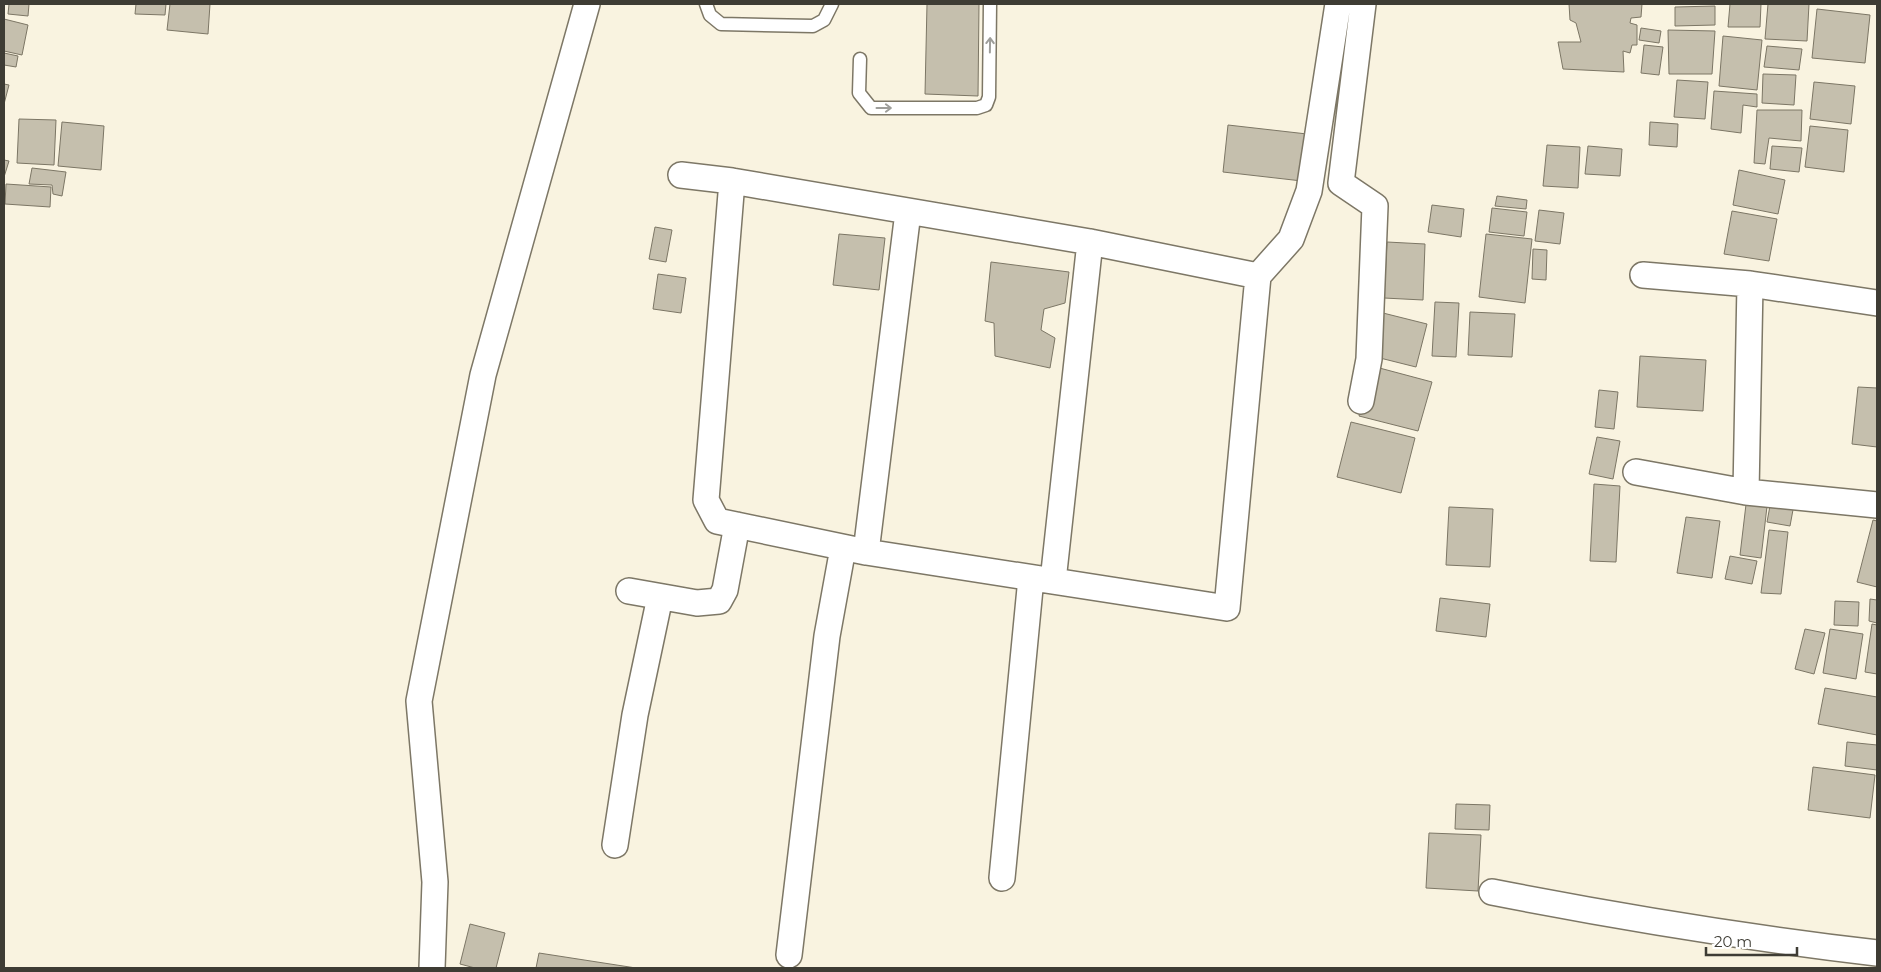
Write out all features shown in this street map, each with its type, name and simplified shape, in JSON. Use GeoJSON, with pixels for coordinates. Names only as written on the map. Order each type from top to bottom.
{"type":"FeatureCollection","features":[{"type":"Feature","properties":{"kind":"street"},"geometry":{"type":"LineString","coordinates":[[432,968],[435,882],[419,701],[483,375],[587,4]]}},
{"type":"Feature","properties":{"kind":"street"},"geometry":{"type":"LineString","coordinates":[[732,181],[706,500],[717,521],[854,550],[1227,608],[1258,276],[1291,238],[1309,191],[1338,4]]}},
{"type":"Feature","properties":{"kind":"street"},"geometry":{"type":"LineString","coordinates":[[1361,401],[1369,359],[1375,206],[1341,183],[1363,4]]}},
{"type":"Feature","properties":{"kind":"street"},"geometry":{"type":"LineString","coordinates":[[681,175],[732,181],[1090,242],[1258,276]]}},
{"type":"Feature","properties":{"kind":"street"},"geometry":{"type":"LineString","coordinates":[[789,955],[827,636],[854,550],[908,212]]}},
{"type":"Feature","properties":{"kind":"street"},"geometry":{"type":"LineString","coordinates":[[1002,878],[1090,242]]}},
{"type":"Feature","properties":{"kind":"street"},"geometry":{"type":"LineString","coordinates":[[1643,275],[1750,284],[1877,303]]}},
{"type":"Feature","properties":{"kind":"street"},"geometry":{"type":"LineString","coordinates":[[1746,492],[1750,284]]}},
{"type":"Feature","properties":{"kind":"street"},"geometry":{"type":"LineString","coordinates":[[1636,472],[1746,492],[1877,505]]}},
{"type":"Feature","properties":{"kind":"street"},"geometry":{"type":"LineString","coordinates":[[629,591],[697,603],[719,601],[724,590],[737,526]]}},
{"type":"Feature","properties":{"kind":"street"},"geometry":{"type":"LineString","coordinates":[[615,845],[635,715],[660,597]]}},
{"type":"Feature","properties":{"kind":"street"},"geometry":{"type":"LineString","coordinates":[[1492,892],[1596,912],[1877,953]]}},
{"type":"Feature","properties":{"kind":"lane"},"geometry":{"type":"LineString","coordinates":[[706,4],[710,15],[721,24],[813,26],[824,20],[832,4]]}},
{"type":"Feature","properties":{"kind":"lane"},"geometry":{"type":"LineString","coordinates":[[860,59],[859,93],[871,108],[977,108],[986,105],[989,97],[990,4]]}},
{"type":"Feature","properties":{"kind":"building"},"geometry":{"type":"Polygon","coordinates":[[[9,4],[29,4],[28,16],[8,14],[9,4]]]}},
{"type":"Feature","properties":{"kind":"building"},"geometry":{"type":"Polygon","coordinates":[[[136,4],[166,4],[165,15],[135,14],[136,4]]]}},
{"type":"Feature","properties":{"kind":"building"},"geometry":{"type":"Polygon","coordinates":[[[170,4],[210,4],[208,34],[167,30],[170,4]]]}},
{"type":"Feature","properties":{"kind":"building"},"geometry":{"type":"Polygon","coordinates":[[[927,4],[979,4],[978,96],[925,94],[927,4]]]}},
{"type":"Feature","properties":{"kind":"building"},"geometry":{"type":"Polygon","coordinates":[[[1569,4],[1642,4],[1641,17],[1631,18],[1630,23],[1637,25],[1637,45],[1632,45],[1630,53],[1623,51],[1624,72],[1563,69],[1558,42],[1581,42],[1576,23],[1570,20],[1569,4]]]}},
{"type":"Feature","properties":{"kind":"building"},"geometry":{"type":"Polygon","coordinates":[[[1730,4],[1761,4],[1760,27],[1728,27],[1730,4]]]}},
{"type":"Feature","properties":{"kind":"building"},"geometry":{"type":"Polygon","coordinates":[[[1768,4],[1809,4],[1807,41],[1765,39],[1768,4]]]}},
{"type":"Feature","properties":{"kind":"building"},"geometry":{"type":"Polygon","coordinates":[[[1715,6],[1715,25],[1675,26],[1675,7],[1715,6]]]}},
{"type":"Feature","properties":{"kind":"building"},"geometry":{"type":"Polygon","coordinates":[[[1817,9],[1870,15],[1865,63],[1812,58],[1817,9]]]}},
{"type":"Feature","properties":{"kind":"building"},"geometry":{"type":"Polygon","coordinates":[[[4,19],[28,25],[22,55],[4,51],[4,19]]]}},
{"type":"Feature","properties":{"kind":"building"},"geometry":{"type":"Polygon","coordinates":[[[1641,28],[1661,31],[1659,43],[1639,40],[1641,28]]]}},
{"type":"Feature","properties":{"kind":"building"},"geometry":{"type":"Polygon","coordinates":[[[1668,30],[1715,31],[1712,74],[1669,74],[1668,30]]]}},
{"type":"Feature","properties":{"kind":"building"},"geometry":{"type":"Polygon","coordinates":[[[1723,36],[1762,40],[1757,90],[1719,86],[1723,36]]]}},
{"type":"Feature","properties":{"kind":"building"},"geometry":{"type":"Polygon","coordinates":[[[1644,45],[1663,47],[1659,75],[1641,73],[1644,45]]]}},
{"type":"Feature","properties":{"kind":"building"},"geometry":{"type":"Polygon","coordinates":[[[1767,46],[1802,49],[1799,70],[1764,67],[1767,46]]]}},
{"type":"Feature","properties":{"kind":"building"},"geometry":{"type":"Polygon","coordinates":[[[4,53],[18,56],[16,67],[4,65],[4,53]]]}},
{"type":"Feature","properties":{"kind":"building"},"geometry":{"type":"Polygon","coordinates":[[[1763,74],[1796,75],[1794,105],[1762,103],[1763,74]]]}},
{"type":"Feature","properties":{"kind":"building"},"geometry":{"type":"Polygon","coordinates":[[[1677,80],[1708,82],[1705,119],[1674,117],[1677,80]]]}},
{"type":"Feature","properties":{"kind":"building"},"geometry":{"type":"Polygon","coordinates":[[[1814,82],[1855,86],[1851,124],[1810,119],[1814,82]]]}},
{"type":"Feature","properties":{"kind":"building"},"geometry":{"type":"Polygon","coordinates":[[[4,84],[9,85],[4,104],[4,84]]]}},
{"type":"Feature","properties":{"kind":"building"},"geometry":{"type":"Polygon","coordinates":[[[1714,91],[1757,94],[1757,107],[1743,105],[1741,133],[1711,129],[1714,91]]]}},
{"type":"Feature","properties":{"kind":"building"},"geometry":{"type":"Polygon","coordinates":[[[1757,110],[1802,110],[1801,141],[1769,138],[1765,164],[1754,163],[1757,110]]]}},
{"type":"Feature","properties":{"kind":"building"},"geometry":{"type":"Polygon","coordinates":[[[19,119],[56,120],[54,165],[17,163],[19,119]]]}},
{"type":"Feature","properties":{"kind":"building"},"geometry":{"type":"Polygon","coordinates":[[[62,122],[104,126],[101,170],[58,166],[62,122]]]}},
{"type":"Feature","properties":{"kind":"building"},"geometry":{"type":"Polygon","coordinates":[[[1650,122],[1678,124],[1677,147],[1649,145],[1650,122]]]}},
{"type":"Feature","properties":{"kind":"building"},"geometry":{"type":"Polygon","coordinates":[[[1228,125],[1307,134],[1302,181],[1223,172],[1228,125]]]}},
{"type":"Feature","properties":{"kind":"building"},"geometry":{"type":"Polygon","coordinates":[[[1810,126],[1848,130],[1844,172],[1805,167],[1810,126]]]}},
{"type":"Feature","properties":{"kind":"building"},"geometry":{"type":"Polygon","coordinates":[[[1547,145],[1580,147],[1578,188],[1543,186],[1547,145]]]}},
{"type":"Feature","properties":{"kind":"building"},"geometry":{"type":"Polygon","coordinates":[[[1588,146],[1622,149],[1620,176],[1585,174],[1588,146]]]}},
{"type":"Feature","properties":{"kind":"building"},"geometry":{"type":"Polygon","coordinates":[[[1772,146],[1802,148],[1799,172],[1770,169],[1772,146]]]}},
{"type":"Feature","properties":{"kind":"building"},"geometry":{"type":"Polygon","coordinates":[[[4,160],[9,161],[4,177],[4,160]]]}},
{"type":"Feature","properties":{"kind":"building"},"geometry":{"type":"Polygon","coordinates":[[[32,168],[66,172],[62,196],[53,194],[52,185],[29,184],[32,168]]]}},
{"type":"Feature","properties":{"kind":"building"},"geometry":{"type":"Polygon","coordinates":[[[1739,170],[1785,180],[1778,214],[1733,205],[1739,170]]]}},
{"type":"Feature","properties":{"kind":"building"},"geometry":{"type":"Polygon","coordinates":[[[6,184],[51,187],[50,207],[5,204],[6,184]]]}},
{"type":"Feature","properties":{"kind":"building"},"geometry":{"type":"Polygon","coordinates":[[[1497,196],[1527,200],[1526,209],[1495,206],[1497,196]]]}},
{"type":"Feature","properties":{"kind":"building"},"geometry":{"type":"Polygon","coordinates":[[[1432,205],[1464,209],[1461,237],[1428,232],[1432,205]]]}},
{"type":"Feature","properties":{"kind":"building"},"geometry":{"type":"Polygon","coordinates":[[[1492,208],[1527,212],[1524,236],[1489,232],[1492,208]]]}},
{"type":"Feature","properties":{"kind":"building"},"geometry":{"type":"Polygon","coordinates":[[[1539,210],[1564,213],[1560,244],[1535,241],[1539,210]]]}},
{"type":"Feature","properties":{"kind":"building"},"geometry":{"type":"Polygon","coordinates":[[[1732,211],[1777,219],[1769,261],[1724,254],[1732,211]]]}},
{"type":"Feature","properties":{"kind":"building"},"geometry":{"type":"Polygon","coordinates":[[[655,227],[672,230],[666,262],[649,259],[655,227]]]}},
{"type":"Feature","properties":{"kind":"building"},"geometry":{"type":"Polygon","coordinates":[[[839,234],[885,238],[879,290],[833,285],[839,234]]]}},
{"type":"Feature","properties":{"kind":"building"},"geometry":{"type":"Polygon","coordinates":[[[1486,234],[1532,239],[1525,303],[1479,297],[1486,234]]]}},
{"type":"Feature","properties":{"kind":"building"},"geometry":{"type":"Polygon","coordinates":[[[1387,242],[1425,244],[1423,300],[1384,298],[1387,242]]]}},
{"type":"Feature","properties":{"kind":"building"},"geometry":{"type":"Polygon","coordinates":[[[1533,249],[1547,250],[1546,280],[1532,279],[1533,249]]]}},
{"type":"Feature","properties":{"kind":"building"},"geometry":{"type":"Polygon","coordinates":[[[991,262],[1069,272],[1065,303],[1044,309],[1041,330],[1055,338],[1050,368],[995,356],[994,323],[985,321],[991,262]]]}},
{"type":"Feature","properties":{"kind":"building"},"geometry":{"type":"Polygon","coordinates":[[[658,274],[686,278],[681,313],[653,309],[658,274]]]}},
{"type":"Feature","properties":{"kind":"building"},"geometry":{"type":"Polygon","coordinates":[[[1435,302],[1459,303],[1456,357],[1432,356],[1435,302]]]}},
{"type":"Feature","properties":{"kind":"building"},"geometry":{"type":"Polygon","coordinates":[[[1470,312],[1515,314],[1512,357],[1468,355],[1470,312]]]}},
{"type":"Feature","properties":{"kind":"building"},"geometry":{"type":"Polygon","coordinates":[[[1383,313],[1427,324],[1416,367],[1372,356],[1383,313]]]}},
{"type":"Feature","properties":{"kind":"building"},"geometry":{"type":"Polygon","coordinates":[[[1640,356],[1706,360],[1703,411],[1637,407],[1640,356]]]}},
{"type":"Feature","properties":{"kind":"building"},"geometry":{"type":"Polygon","coordinates":[[[1372,366],[1432,382],[1418,431],[1359,416],[1372,366]]]}},
{"type":"Feature","properties":{"kind":"building"},"geometry":{"type":"Polygon","coordinates":[[[1858,387],[1877,388],[1877,447],[1852,444],[1858,387]]]}},
{"type":"Feature","properties":{"kind":"building"},"geometry":{"type":"Polygon","coordinates":[[[1599,390],[1618,392],[1614,429],[1595,427],[1599,390]]]}},
{"type":"Feature","properties":{"kind":"building"},"geometry":{"type":"Polygon","coordinates":[[[1351,422],[1415,438],[1401,493],[1337,477],[1351,422]]]}},
{"type":"Feature","properties":{"kind":"building"},"geometry":{"type":"Polygon","coordinates":[[[1597,437],[1620,441],[1613,479],[1589,474],[1597,437]]]}},
{"type":"Feature","properties":{"kind":"building"},"geometry":{"type":"Polygon","coordinates":[[[1594,484],[1620,486],[1616,562],[1590,561],[1594,484]]]}},
{"type":"Feature","properties":{"kind":"building"},"geometry":{"type":"Polygon","coordinates":[[[1772,495],[1795,499],[1790,526],[1767,522],[1772,495]]]}},
{"type":"Feature","properties":{"kind":"building"},"geometry":{"type":"Polygon","coordinates":[[[1747,496],[1768,498],[1761,558],[1740,555],[1747,496]]]}},
{"type":"Feature","properties":{"kind":"building"},"geometry":{"type":"Polygon","coordinates":[[[1449,507],[1493,509],[1490,567],[1446,565],[1449,507]]]}},
{"type":"Feature","properties":{"kind":"building"},"geometry":{"type":"Polygon","coordinates":[[[1686,517],[1720,521],[1712,578],[1677,573],[1686,517]]]}},
{"type":"Feature","properties":{"kind":"building"},"geometry":{"type":"Polygon","coordinates":[[[1873,520],[1877,521],[1877,587],[1857,582],[1873,520]]]}},
{"type":"Feature","properties":{"kind":"building"},"geometry":{"type":"Polygon","coordinates":[[[1769,530],[1788,532],[1781,594],[1761,593],[1769,530]]]}},
{"type":"Feature","properties":{"kind":"building"},"geometry":{"type":"Polygon","coordinates":[[[1730,556],[1757,561],[1752,584],[1725,579],[1730,556]]]}},
{"type":"Feature","properties":{"kind":"building"},"geometry":{"type":"Polygon","coordinates":[[[1440,598],[1490,604],[1486,637],[1436,631],[1440,598]]]}},
{"type":"Feature","properties":{"kind":"building"},"geometry":{"type":"Polygon","coordinates":[[[1870,599],[1877,600],[1877,623],[1869,621],[1870,599]]]}},
{"type":"Feature","properties":{"kind":"building"},"geometry":{"type":"Polygon","coordinates":[[[1835,601],[1859,602],[1858,626],[1834,625],[1835,601]]]}},
{"type":"Feature","properties":{"kind":"building"},"geometry":{"type":"Polygon","coordinates":[[[1872,624],[1877,625],[1877,674],[1865,672],[1872,624]]]}},
{"type":"Feature","properties":{"kind":"building"},"geometry":{"type":"Polygon","coordinates":[[[1805,629],[1825,633],[1814,674],[1795,669],[1805,629]]]}},
{"type":"Feature","properties":{"kind":"building"},"geometry":{"type":"Polygon","coordinates":[[[1830,629],[1863,634],[1856,679],[1823,673],[1830,629]]]}},
{"type":"Feature","properties":{"kind":"building"},"geometry":{"type":"Polygon","coordinates":[[[1825,688],[1877,697],[1877,735],[1818,724],[1825,688]]]}},
{"type":"Feature","properties":{"kind":"building"},"geometry":{"type":"Polygon","coordinates":[[[1847,742],[1877,745],[1877,770],[1845,766],[1847,742]]]}},
{"type":"Feature","properties":{"kind":"building"},"geometry":{"type":"Polygon","coordinates":[[[1813,767],[1875,775],[1870,818],[1808,810],[1813,767]]]}},
{"type":"Feature","properties":{"kind":"building"},"geometry":{"type":"Polygon","coordinates":[[[1456,804],[1490,805],[1489,830],[1455,829],[1456,804]]]}},
{"type":"Feature","properties":{"kind":"building"},"geometry":{"type":"Polygon","coordinates":[[[1429,833],[1481,835],[1478,891],[1426,888],[1429,833]]]}},
{"type":"Feature","properties":{"kind":"building"},"geometry":{"type":"Polygon","coordinates":[[[470,924],[505,933],[496,968],[475,968],[460,964],[470,924]]]}},
{"type":"Feature","properties":{"kind":"building"},"geometry":{"type":"Polygon","coordinates":[[[539,953],[636,968],[536,968],[539,953]]]}}]}
